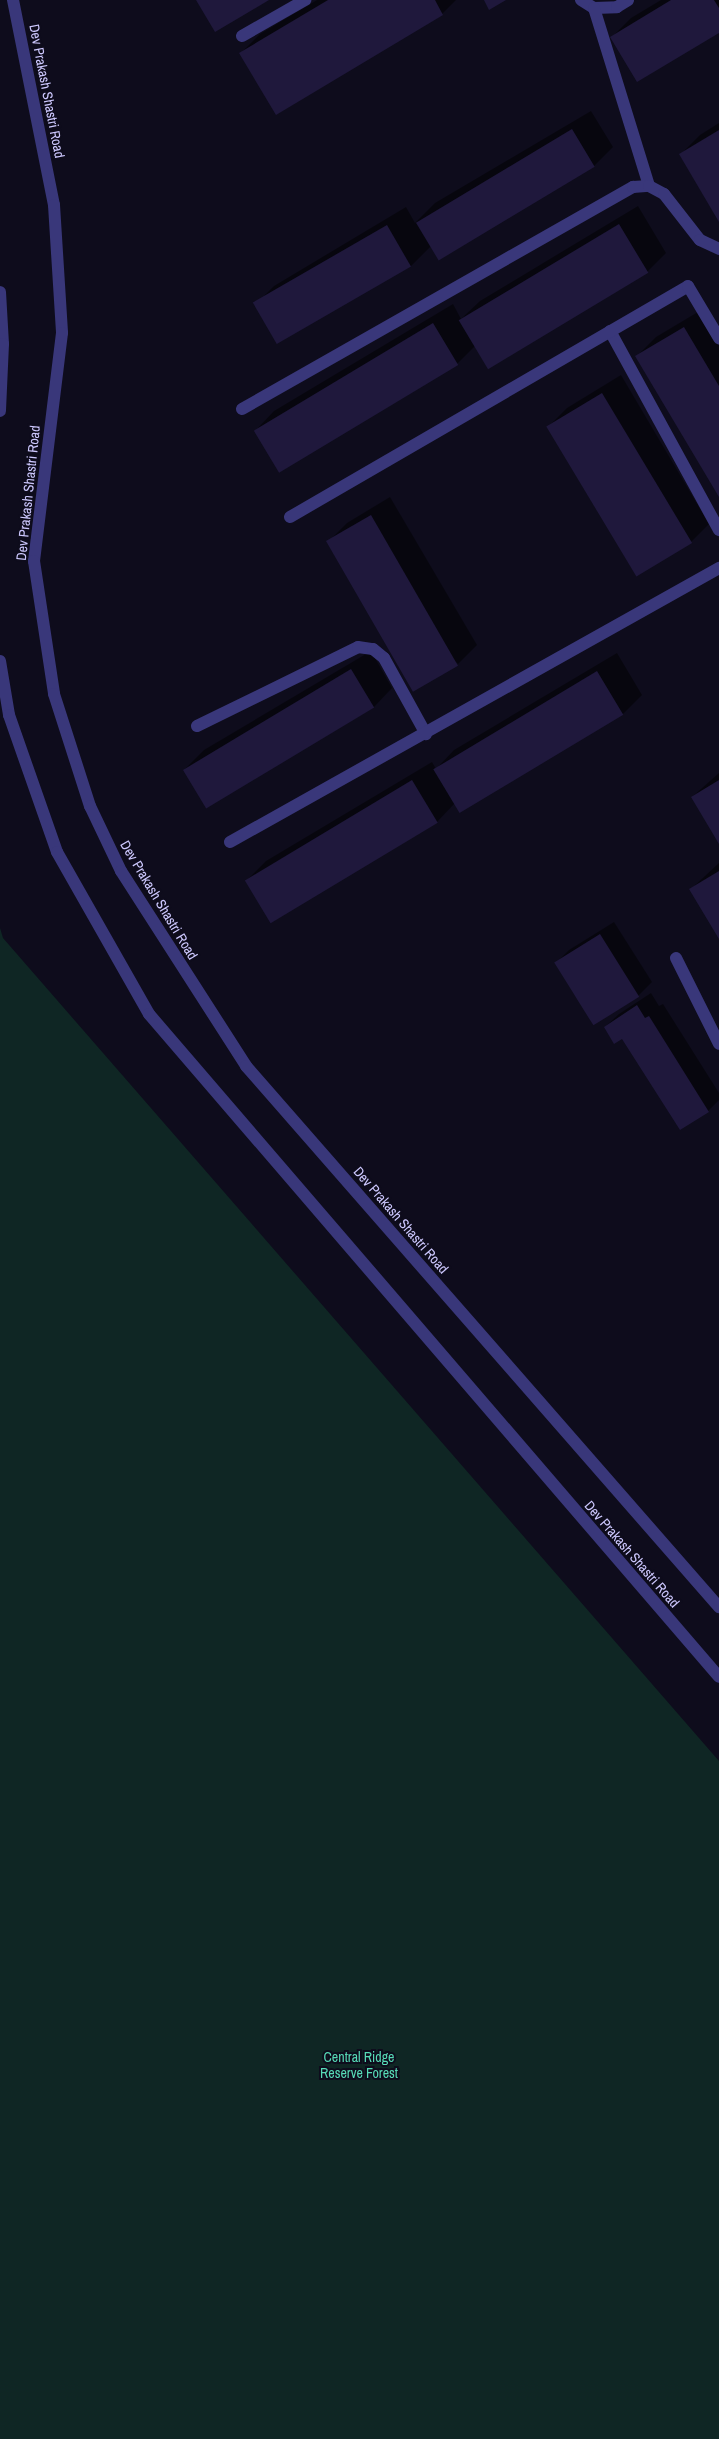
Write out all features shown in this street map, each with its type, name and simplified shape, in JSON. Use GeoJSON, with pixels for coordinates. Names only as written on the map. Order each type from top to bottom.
{"type":"FeatureCollection","features":[{"type":"Feature","properties":{"kind":"street","name":"Dev Prakash Shastri Road"},"geometry":{"type":"LineString","coordinates":[[13,0],[54,205],[62,333],[34,561],[54,694],[90,806],[121,871],[168,950],[246,1066],[719,1606]]}},
{"type":"Feature","properties":{"kind":"street"},"geometry":{"type":"LineString","coordinates":[[242,36],[305,0]]}},
{"type":"Feature","properties":{"kind":"street"},"geometry":{"type":"LineString","coordinates":[[581,0],[594,8],[617,7],[628,0]]}},
{"type":"Feature","properties":{"kind":"street"},"geometry":{"type":"LineString","coordinates":[[594,8],[649,186]]}},
{"type":"Feature","properties":{"kind":"street"},"geometry":{"type":"LineString","coordinates":[[242,409],[633,187],[649,186],[664,194],[700,240],[719,249]]}},
{"type":"Feature","properties":{"kind":"street"},"geometry":{"type":"LineString","coordinates":[[290,517],[688,286],[719,338]]}},
{"type":"Feature","properties":{"kind":"street"},"geometry":{"type":"LineString","coordinates":[[0,292],[3,344],[0,412]]}},
{"type":"Feature","properties":{"kind":"street"},"geometry":{"type":"LineString","coordinates":[[610,331],[719,530]]}},
{"type":"Feature","properties":{"kind":"street"},"geometry":{"type":"LineString","coordinates":[[230,842],[426,734],[719,568]]}},
{"type":"Feature","properties":{"kind":"street"},"geometry":{"type":"LineString","coordinates":[[196,726],[358,647],[373,649],[384,658],[426,734]]}},
{"type":"Feature","properties":{"kind":"street","name":"Dev Prakash Shastri Road"},"geometry":{"type":"LineString","coordinates":[[0,661],[9,716],[57,852],[149,1014],[719,1677]]}},
{"type":"Feature","properties":{"kind":"street"},"geometry":{"type":"LineString","coordinates":[[676,958],[719,1044]]}},
{"type":"Feature","properties":{"kind":"green space","name":"Central Ridge Reserve Forest"},"geometry":{"type":"Polygon","coordinates":[[[0,928],[3,938],[719,1761],[719,2439],[0,2439],[0,928]]]}},
{"type":"Feature","properties":{"kind":"building"},"geometry":{"type":"Polygon","coordinates":[[[196,0],[269,0],[215,32],[196,0]]]}},
{"type":"Feature","properties":{"kind":"building"},"geometry":{"type":"Polygon","coordinates":[[[328,0],[435,0],[443,15],[276,115],[239,53],[328,0]]]}},
{"type":"Feature","properties":{"kind":"building"},"geometry":{"type":"Polygon","coordinates":[[[484,0],[506,0],[489,10],[484,0]]]}},
{"type":"Feature","properties":{"kind":"building"},"geometry":{"type":"Polygon","coordinates":[[[671,0],[714,0],[719,8],[719,33],[637,82],[610,37],[671,0]]]}},
{"type":"Feature","properties":{"kind":"building"},"geometry":{"type":"Polygon","coordinates":[[[572,129],[595,167],[439,260],[416,223],[572,129]]]}},
{"type":"Feature","properties":{"kind":"building"},"geometry":{"type":"Polygon","coordinates":[[[719,130],[719,222],[679,154],[719,130]]]}},
{"type":"Feature","properties":{"kind":"building"},"geometry":{"type":"Polygon","coordinates":[[[619,224],[648,273],[488,369],[459,320],[619,224]]]}},
{"type":"Feature","properties":{"kind":"building"},"geometry":{"type":"Polygon","coordinates":[[[387,225],[411,267],[277,344],[253,302],[387,225]]]}},
{"type":"Feature","properties":{"kind":"building"},"geometry":{"type":"Polygon","coordinates":[[[433,323],[458,365],[279,473],[254,431],[433,323]]]}},
{"type":"Feature","properties":{"kind":"building"},"geometry":{"type":"Polygon","coordinates":[[[684,327],[719,386],[719,497],[635,356],[684,327]]]}},
{"type":"Feature","properties":{"kind":"building"},"geometry":{"type":"Polygon","coordinates":[[[602,393],[692,543],[636,576],[546,426],[602,393]]]}},
{"type":"Feature","properties":{"kind":"building"},"geometry":{"type":"Polygon","coordinates":[[[371,515],[458,666],[413,692],[326,541],[371,515]]]}},
{"type":"Feature","properties":{"kind":"building"},"geometry":{"type":"Polygon","coordinates":[[[351,669],[374,708],[206,809],[183,770],[351,669]]]}},
{"type":"Feature","properties":{"kind":"building"},"geometry":{"type":"Polygon","coordinates":[[[597,671],[623,715],[460,813],[433,769],[597,671]]]}},
{"type":"Feature","properties":{"kind":"building"},"geometry":{"type":"Polygon","coordinates":[[[412,780],[438,823],[271,923],[245,880],[412,780]]]}},
{"type":"Feature","properties":{"kind":"building"},"geometry":{"type":"Polygon","coordinates":[[[719,780],[719,844],[691,797],[719,780]]]}},
{"type":"Feature","properties":{"kind":"building"},"geometry":{"type":"Polygon","coordinates":[[[719,871],[719,939],[689,889],[719,871]]]}},
{"type":"Feature","properties":{"kind":"building"},"geometry":{"type":"Polygon","coordinates":[[[600,934],[639,997],[593,1025],[554,963],[600,934]]]}},
{"type":"Feature","properties":{"kind":"building"},"geometry":{"type":"Polygon","coordinates":[[[637,1005],[645,1018],[649,1016],[709,1112],[680,1130],[622,1039],[614,1044],[604,1027],[637,1005]]]}}]}
